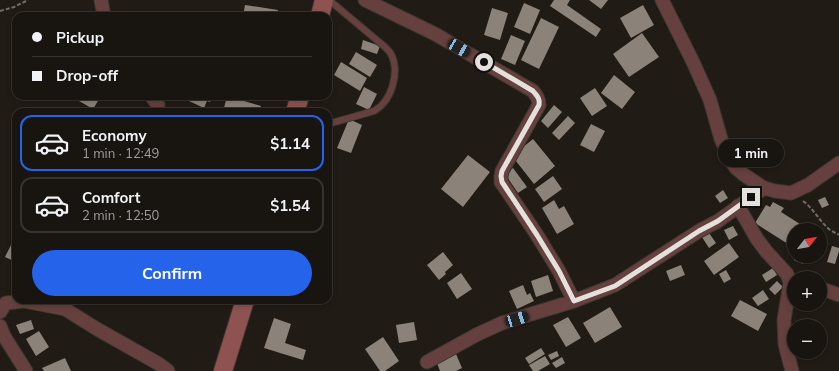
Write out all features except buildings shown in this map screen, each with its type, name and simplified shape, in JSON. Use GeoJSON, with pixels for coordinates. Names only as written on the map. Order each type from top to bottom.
{"type":"FeatureCollection","features":[{"type":"Feature","properties":{"kind":"main road"},"geometry":{"type":"LineString","coordinates":[[321,12],[324,0]]}},
{"type":"Feature","properties":{"kind":"main road"},"geometry":{"type":"LineString","coordinates":[[223,371],[244,304]]}},
{"type":"Feature","properties":{"kind":"street"},"geometry":{"type":"LineString","coordinates":[[101,0],[103,12]]}},
{"type":"Feature","properties":{"kind":"street"},"geometry":{"type":"LineString","coordinates":[[365,0],[435,34],[533,91],[537,96],[539,105],[502,171],[502,182],[559,271],[574,301]]}},
{"type":"Feature","properties":{"kind":"street"},"geometry":{"type":"LineString","coordinates":[[662,0],[710,100],[721,139],[731,161],[743,174],[764,188],[775,191],[791,192],[808,185],[839,162]]}},
{"type":"Feature","properties":{"kind":"street"},"geometry":{"type":"LineString","coordinates":[[427,362],[476,335],[502,323],[574,301],[615,286],[699,231],[718,221],[764,188]]}},
{"type":"Feature","properties":{"kind":"street"},"geometry":{"type":"LineString","coordinates":[[738,206],[757,239],[766,251],[787,271]]}},
{"type":"Feature","properties":{"kind":"street"},"geometry":{"type":"LineString","coordinates":[[827,291],[839,296]]}},
{"type":"Feature","properties":{"kind":"street"},"geometry":{"type":"LineString","coordinates":[[0,312],[6,303],[12,302]]}},
{"type":"Feature","properties":{"kind":"street"},"geometry":{"type":"LineString","coordinates":[[787,302],[784,320],[785,344],[792,371]]}},
{"type":"Feature","properties":{"kind":"street"},"geometry":{"type":"LineString","coordinates":[[39,304],[65,309],[159,364],[168,371]]}},
{"type":"Feature","properties":{"kind":"street"},"geometry":{"type":"LineString","coordinates":[[0,326],[4,336],[26,371]]}},
{"type":"Feature","properties":{"kind":"lane"},"geometry":{"type":"LineString","coordinates":[[329,0],[385,47],[391,54],[394,64],[394,75],[390,95],[379,108],[374,111],[332,123]]}},
{"type":"Feature","properties":{"kind":"path"},"geometry":{"type":"LineString","coordinates":[[0,12],[28,0]]}},
{"type":"Feature","properties":{"kind":"path"},"geometry":{"type":"LineString","coordinates":[[791,192],[806,203],[831,230],[839,235]]}},
{"type":"Feature","properties":{"kind":"route"},"geometry":{"type":"LineString","coordinates":[[484,62],[533,91],[539,100],[539,105],[502,171],[502,182],[559,271],[574,301],[615,286],[699,231],[718,221],[751,197]]}}]}
